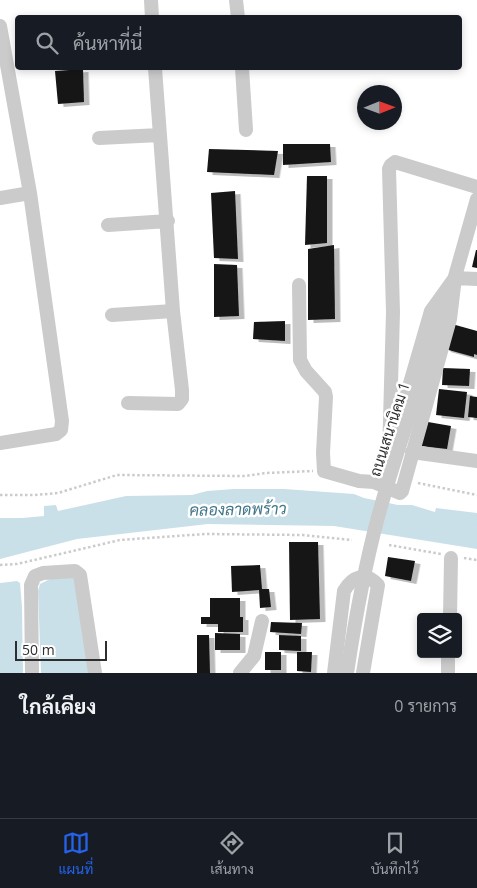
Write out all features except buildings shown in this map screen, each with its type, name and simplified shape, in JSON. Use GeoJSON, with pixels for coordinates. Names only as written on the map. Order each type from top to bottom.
{"type":"FeatureCollection","features":[{"type":"Feature","properties":{"kind":"street"},"geometry":{"type":"LineString","coordinates":[[150,0],[152,15]]}},
{"type":"Feature","properties":{"kind":"street"},"geometry":{"type":"LineString","coordinates":[[236,0],[238,15]]}},
{"type":"Feature","properties":{"kind":"street"},"geometry":{"type":"LineString","coordinates":[[0,26],[30,193],[62,421],[61,430],[56,434],[0,443]]}},
{"type":"Feature","properties":{"kind":"street"},"geometry":{"type":"LineString","coordinates":[[128,403],[178,404],[182,399],[173,311],[156,70]]}},
{"type":"Feature","properties":{"kind":"street"},"geometry":{"type":"LineString","coordinates":[[242,70],[246,130]]}},
{"type":"Feature","properties":{"kind":"street"},"geometry":{"type":"LineString","coordinates":[[99,138],[160,134]]}},
{"type":"Feature","properties":{"kind":"street"},"geometry":{"type":"LineString","coordinates":[[389,456],[392,312],[389,170],[395,162],[477,186]]}},
{"type":"Feature","properties":{"kind":"street"},"geometry":{"type":"LineString","coordinates":[[0,198],[30,193]]}},
{"type":"Feature","properties":{"kind":"street","name":"ถนนเสนานิคม 1"},"geometry":{"type":"LineString","coordinates":[[347,673],[359,596],[378,516],[448,301],[477,198]]}},
{"type":"Feature","properties":{"kind":"street"},"geometry":{"type":"LineString","coordinates":[[108,225],[168,221]]}},
{"type":"Feature","properties":{"kind":"street"},"geometry":{"type":"LineString","coordinates":[[374,482],[389,456],[431,311],[455,278]]}},
{"type":"Feature","properties":{"kind":"street"},"geometry":{"type":"LineString","coordinates":[[455,278],[477,278]]}},
{"type":"Feature","properties":{"kind":"street"},"geometry":{"type":"LineString","coordinates":[[299,285],[300,360],[302,366],[325,392],[326,397],[324,471],[359,481],[374,482],[400,493],[450,319],[455,278]]}},
{"type":"Feature","properties":{"kind":"street"},"geometry":{"type":"LineString","coordinates":[[112,315],[173,311]]}},
{"type":"Feature","properties":{"kind":"street"},"geometry":{"type":"LineString","coordinates":[[412,452],[477,461]]}},
{"type":"Feature","properties":{"kind":"street"},"geometry":{"type":"LineString","coordinates":[[450,613],[452,556]]}},
{"type":"Feature","properties":{"kind":"street"},"geometry":{"type":"LineString","coordinates":[[32,673],[31,584],[35,576],[75,571],[80,576],[82,585],[95,673]]}},
{"type":"Feature","properties":{"kind":"street"},"geometry":{"type":"LineString","coordinates":[[334,673],[344,591],[350,581],[359,577],[374,580],[378,585],[363,673]]}},
{"type":"Feature","properties":{"kind":"street"},"geometry":{"type":"LineString","coordinates":[[240,673],[254,656],[262,621]]}},
{"type":"Feature","properties":{"kind":"street"},"geometry":{"type":"LineString","coordinates":[[448,658],[448,673]]}},
{"type":"Feature","properties":{"kind":"path"},"geometry":{"type":"LineString","coordinates":[[0,495],[58,493],[117,475],[245,476],[266,473],[324,471]]}},
{"type":"Feature","properties":{"kind":"path"},"geometry":{"type":"LineString","coordinates":[[404,480],[477,495]]}},
{"type":"Feature","properties":{"kind":"path"},"geometry":{"type":"LineString","coordinates":[[0,565],[17,564],[120,540],[205,534],[303,535],[352,540]]}},
{"type":"Feature","properties":{"kind":"path"},"geometry":{"type":"LineString","coordinates":[[389,545],[477,560]]}},
{"type":"Feature","properties":{"kind":"water","name":"คลองลาดพร้าว"},"geometry":{"type":"Polygon","coordinates":[[[284,489],[354,494],[398,505],[412,505],[435,512],[436,508],[477,513],[477,549],[334,526],[208,524],[77,539],[0,559],[0,518],[44,516],[44,506],[56,505],[58,511],[126,496],[192,495],[207,491],[284,489]]]}},
{"type":"Feature","properties":{"kind":"water"},"geometry":{"type":"Polygon","coordinates":[[[67,576],[75,578],[90,673],[41,673],[38,591],[40,584],[52,578],[67,576]]]}},
{"type":"Feature","properties":{"kind":"water"},"geometry":{"type":"Polygon","coordinates":[[[17,581],[20,583],[22,607],[23,673],[0,673],[0,583],[17,581]]]}}]}
